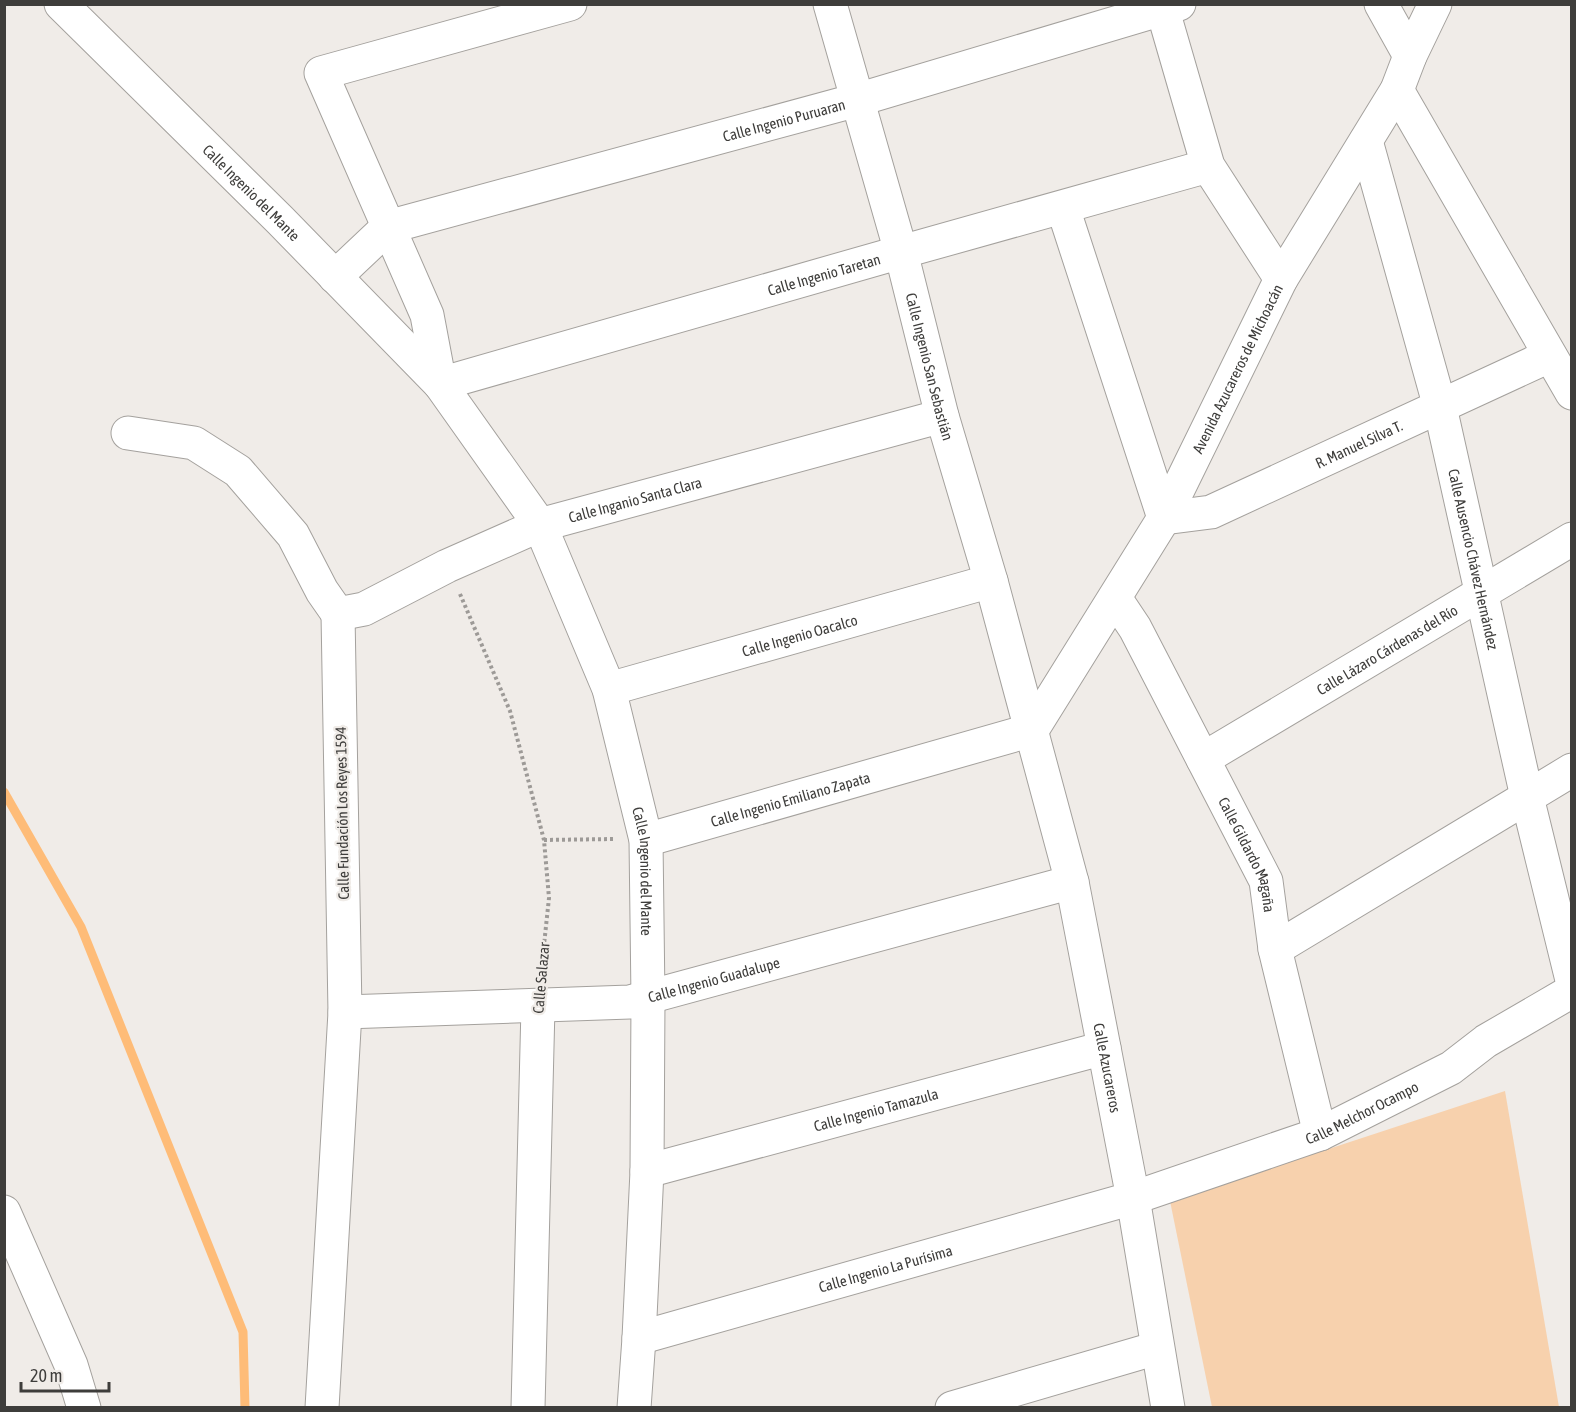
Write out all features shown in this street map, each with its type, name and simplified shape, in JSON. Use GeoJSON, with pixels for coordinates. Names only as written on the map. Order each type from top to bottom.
{"type":"FeatureCollection","features":[{"type":"Feature","properties":{"kind":"street","name":"Calle Ingenio del Mante"},"geometry":{"type":"LineString","coordinates":[[61,4],[183,123],[440,384],[540,525],[609,689],[646,840],[647,1171],[634,1407]]}},
{"type":"Feature","properties":{"kind":"street","name":"Calle Ingenio del Mante"},"geometry":{"type":"LineString","coordinates":[[440,384],[427,315],[321,73],[570,4]]}},
{"type":"Feature","properties":{"kind":"street","name":"Calle Ingenio San Sebastián"},"geometry":{"type":"LineString","coordinates":[[830,4],[901,252],[942,416],[992,581],[1032,730]]}},
{"type":"Feature","properties":{"kind":"street"},"geometry":{"type":"LineString","coordinates":[[1381,4],[1410,56]]}},
{"type":"Feature","properties":{"kind":"street","name":"Avenida Azucareros de Michoacán"},"geometry":{"type":"LineString","coordinates":[[1032,730],[1164,518],[1281,279],[1397,90],[1410,56],[1435,4]]}},
{"type":"Feature","properties":{"kind":"street"},"geometry":{"type":"LineString","coordinates":[[1167,6],[1208,166],[1281,279]]}},
{"type":"Feature","properties":{"kind":"street","name":"Calle Ingenio Puruaran"},"geometry":{"type":"LineString","coordinates":[[388,227],[856,100],[1167,6]]}},
{"type":"Feature","properties":{"kind":"street"},"geometry":{"type":"LineString","coordinates":[[1397,90],[1572,393]]}},
{"type":"Feature","properties":{"kind":"street","name":"Calle Ausencio Chávez Hernández"},"geometry":{"type":"LineString","coordinates":[[1366,141],[1440,407],[1527,797],[1572,980]]}},
{"type":"Feature","properties":{"kind":"street","name":"Calle Ingenio Taretan"},"geometry":{"type":"LineString","coordinates":[[440,384],[1208,166]]}},
{"type":"Feature","properties":{"kind":"street"},"geometry":{"type":"LineString","coordinates":[[1063,208],[1164,518]]}},
{"type":"Feature","properties":{"kind":"street"},"geometry":{"type":"LineString","coordinates":[[335,276],[388,227]]}},
{"type":"Feature","properties":{"kind":"street","name":"R. Manuel Silva T."},"geometry":{"type":"LineString","coordinates":[[1164,518],[1211,512],[1549,356]]}},
{"type":"Feature","properties":{"kind":"street","name":"Calle Inganio Santa Clara"},"geometry":{"type":"LineString","coordinates":[[338,614],[364,609],[447,566],[540,525],[942,416]]}},
{"type":"Feature","properties":{"kind":"street"},"geometry":{"type":"LineString","coordinates":[[128,432],[194,442],[238,471],[293,535],[322,591],[338,614]]}},
{"type":"Feature","properties":{"kind":"street","name":"Calle Lázaro Cárdenas del Río"},"geometry":{"type":"LineString","coordinates":[[1203,759],[1572,539]]}},
{"type":"Feature","properties":{"kind":"street","name":"Calle Ingenio Oacalco"},"geometry":{"type":"LineString","coordinates":[[609,689],[992,581]]}},
{"type":"Feature","properties":{"kind":"street","name":"Calle Gildardo Magaña"},"geometry":{"type":"LineString","coordinates":[[1115,598],[1135,628],[1266,881],[1275,950],[1320,1134]]}},
{"type":"Feature","properties":{"kind":"street","name":"Calle Fundación Los Reyes 1594"},"geometry":{"type":"LineString","coordinates":[[322,1407],[345,1012],[338,614]]}},
{"type":"Feature","properties":{"kind":"street","name":"Calle Ingenio Emiliano Zapata"},"geometry":{"type":"LineString","coordinates":[[646,840],[1032,730]]}},
{"type":"Feature","properties":{"kind":"street","name":"Calle Azucareros"},"geometry":{"type":"LineString","coordinates":[[1032,730],[1072,882],[1133,1198],[1156,1348],[1168,1407]]}},
{"type":"Feature","properties":{"kind":"street"},"geometry":{"type":"LineString","coordinates":[[1275,950],[1572,770]]}},
{"type":"Feature","properties":{"kind":"street","name":"Calle Ingenio Guadalupe"},"geometry":{"type":"LineString","coordinates":[[345,1012],[538,1007],[648,999],[1072,882]]}},
{"type":"Feature","properties":{"kind":"street","name":"Calle Melchor Ocampo"},"geometry":{"type":"LineString","coordinates":[[1133,1198],[1320,1134],[1451,1068],[1486,1041],[1572,991]]}},
{"type":"Feature","properties":{"kind":"street","name":"Calle Salazar"},"geometry":{"type":"LineString","coordinates":[[528,1407],[538,1007]]}},
{"type":"Feature","properties":{"kind":"street","name":"Calle Ingenio Tamazula"},"geometry":{"type":"LineString","coordinates":[[647,1171],[1104,1048]]}},
{"type":"Feature","properties":{"kind":"street","name":"Calle Ingenio La Purísima"},"geometry":{"type":"LineString","coordinates":[[639,1338],[1133,1198]]}},
{"type":"Feature","properties":{"kind":"street"},"geometry":{"type":"LineString","coordinates":[[4,1212],[71,1365],[84,1407]]}},
{"type":"Feature","properties":{"kind":"street"},"geometry":{"type":"LineString","coordinates":[[952,1407],[1156,1348]]}},
{"type":"Feature","properties":{"kind":"path","name":"Calle Salazar"},"geometry":{"type":"LineString","coordinates":[[447,566],[510,711],[544,840],[549,898],[538,1007]]}},
{"type":"Feature","properties":{"kind":"path"},"geometry":{"type":"LineString","coordinates":[[544,840],[646,840]]}},
{"type":"Feature","properties":{"kind":"shaded area"},"geometry":{"type":"Polygon","coordinates":[[[1505,1091],[1559,1407],[1212,1407],[1170,1201],[1505,1091]]]}},
{"type":"Feature","properties":{"kind":"waterway"},"geometry":{"type":"LineString","coordinates":[[4,792],[81,927],[243,1332],[245,1408]]}}]}
